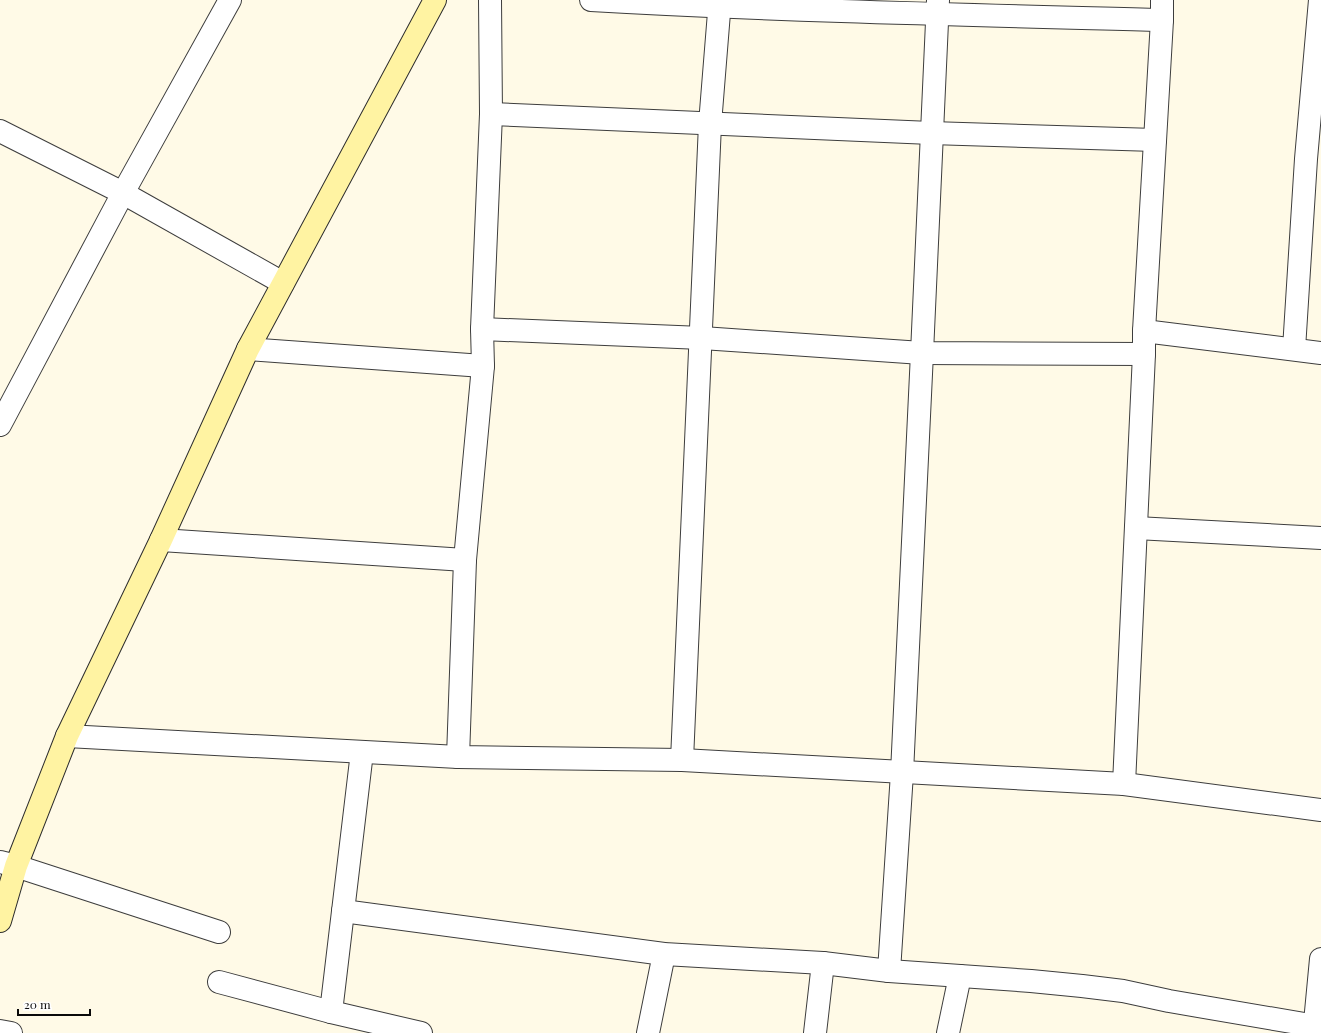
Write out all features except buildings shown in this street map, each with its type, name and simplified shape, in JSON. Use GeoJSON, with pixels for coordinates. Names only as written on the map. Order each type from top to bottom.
{"type":"FeatureCollection","features":[{"type":"Feature","properties":{"kind":"street"},"geometry":{"type":"LineString","coordinates":[[0,425],[124,193],[230,0]]}},
{"type":"Feature","properties":{"kind":"street"},"geometry":{"type":"LineString","coordinates":[[0,921],[8,864],[67,736],[161,540],[248,349],[435,0]]}},
{"type":"Feature","properties":{"kind":"street"},"geometry":{"type":"LineString","coordinates":[[458,757],[465,560],[483,366],[482,329],[492,114],[490,0]]}},
{"type":"Feature","properties":{"kind":"street"},"geometry":{"type":"LineString","coordinates":[[590,0],[719,4],[1162,10],[1144,331],[1124,784]]}},
{"type":"Feature","properties":{"kind":"street"},"geometry":{"type":"LineString","coordinates":[[1294,349],[1313,159],[1320,0]]}},
{"type":"Feature","properties":{"kind":"street"},"geometry":{"type":"LineString","coordinates":[[682,760],[702,338],[710,124],[719,4]]}},
{"type":"Feature","properties":{"kind":"street"},"geometry":{"type":"LineString","coordinates":[[889,971],[902,773],[937,7]]}},
{"type":"Feature","properties":{"kind":"street"},"geometry":{"type":"LineString","coordinates":[[492,114],[931,134],[1155,140]]}},
{"type":"Feature","properties":{"kind":"street"},"geometry":{"type":"LineString","coordinates":[[0,131],[124,193],[283,283]]}},
{"type":"Feature","properties":{"kind":"street"},"geometry":{"type":"LineString","coordinates":[[482,329],[702,338],[922,353],[1144,354]]}},
{"type":"Feature","properties":{"kind":"street"},"geometry":{"type":"LineString","coordinates":[[1144,331],[1321,353]]}},
{"type":"Feature","properties":{"kind":"street"},"geometry":{"type":"LineString","coordinates":[[248,349],[483,366]]}},
{"type":"Feature","properties":{"kind":"street"},"geometry":{"type":"LineString","coordinates":[[1136,528],[1321,538]]}},
{"type":"Feature","properties":{"kind":"street"},"geometry":{"type":"LineString","coordinates":[[161,540],[465,560]]}},
{"type":"Feature","properties":{"kind":"street"},"geometry":{"type":"LineString","coordinates":[[67,736],[458,757],[682,760],[1124,784],[1321,810]]}},
{"type":"Feature","properties":{"kind":"street"},"geometry":{"type":"LineString","coordinates":[[331,1012],[362,752]]}},
{"type":"Feature","properties":{"kind":"street"},"geometry":{"type":"LineString","coordinates":[[8,864],[219,932]]}},
{"type":"Feature","properties":{"kind":"street"},"geometry":{"type":"LineString","coordinates":[[343,912],[664,954],[823,963],[889,971],[1031,980],[1123,991],[1316,1029],[1321,959]]}},
{"type":"Feature","properties":{"kind":"street"},"geometry":{"type":"LineString","coordinates":[[648,1033],[664,954]]}},
{"type":"Feature","properties":{"kind":"street"},"geometry":{"type":"LineString","coordinates":[[815,1033],[823,963]]}},
{"type":"Feature","properties":{"kind":"street"},"geometry":{"type":"LineString","coordinates":[[948,1033],[960,976]]}},
{"type":"Feature","properties":{"kind":"street"},"geometry":{"type":"LineString","coordinates":[[219,982],[331,1012],[422,1033]]}},
{"type":"Feature","properties":{"kind":"street"},"geometry":{"type":"LineString","coordinates":[[0,1031],[11,1033]]}}]}
